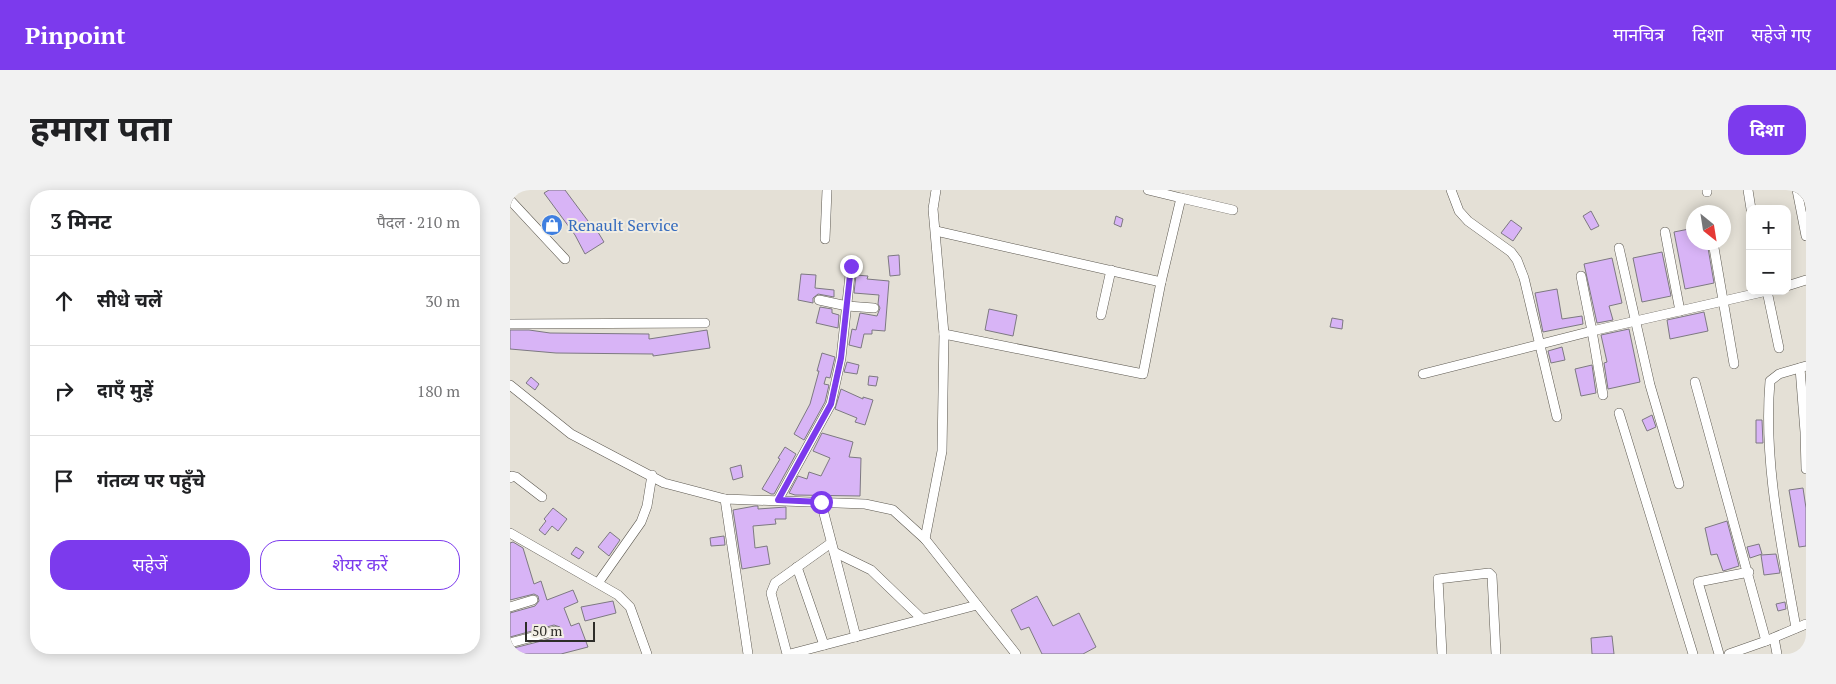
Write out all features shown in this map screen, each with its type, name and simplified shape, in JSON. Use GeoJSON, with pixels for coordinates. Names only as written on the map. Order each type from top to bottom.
{"type":"FeatureCollection","features":[{"type":"Feature","properties":{"kind":"street"},"geometry":{"type":"LineString","coordinates":[[825,239],[827,190]]}},
{"type":"Feature","properties":{"kind":"street"},"geometry":{"type":"LineString","coordinates":[[925,539],[942,451],[944,334],[933,209],[936,190]]}},
{"type":"Feature","properties":{"kind":"street"},"geometry":{"type":"LineString","coordinates":[[1149,190],[1233,210]]}},
{"type":"Feature","properties":{"kind":"street"},"geometry":{"type":"LineString","coordinates":[[1193,200],[1196,190]]}},
{"type":"Feature","properties":{"kind":"street"},"geometry":{"type":"LineString","coordinates":[[1451,190],[1459,211],[1511,252],[1517,260],[1524,278],[1557,417]]}},
{"type":"Feature","properties":{"kind":"street"},"geometry":{"type":"LineString","coordinates":[[1748,190],[1750,205]]}},
{"type":"Feature","properties":{"kind":"street"},"geometry":{"type":"LineString","coordinates":[[1797,190],[1806,236]]}},
{"type":"Feature","properties":{"kind":"street"},"geometry":{"type":"LineString","coordinates":[[944,334],[1143,374],[1161,282],[1182,198]]}},
{"type":"Feature","properties":{"kind":"street"},"geometry":{"type":"LineString","coordinates":[[510,200],[565,260]]}},
{"type":"Feature","properties":{"kind":"street"},"geometry":{"type":"LineString","coordinates":[[936,231],[1161,282]]}},
{"type":"Feature","properties":{"kind":"street"},"geometry":{"type":"LineString","coordinates":[[1665,232],[1680,310]]}},
{"type":"Feature","properties":{"kind":"street"},"geometry":{"type":"LineString","coordinates":[[1619,248],[1650,385],[1679,484]]}},
{"type":"Feature","properties":{"kind":"street"},"geometry":{"type":"LineString","coordinates":[[1715,250],[1734,364]]}},
{"type":"Feature","properties":{"kind":"street"},"geometry":{"type":"LineString","coordinates":[[778,500],[831,404],[841,358],[851,266]]}},
{"type":"Feature","properties":{"kind":"street"},"geometry":{"type":"LineString","coordinates":[[1101,315],[1111,270]]}},
{"type":"Feature","properties":{"kind":"street"},"geometry":{"type":"LineString","coordinates":[[1580,276],[1592,331],[1602,395]]}},
{"type":"Feature","properties":{"kind":"street"},"geometry":{"type":"LineString","coordinates":[[1791,285],[1806,280]]}},
{"type":"Feature","properties":{"kind":"street"},"geometry":{"type":"LineString","coordinates":[[1423,374],[1592,331],[1748,295]]}},
{"type":"Feature","properties":{"kind":"street"},"geometry":{"type":"LineString","coordinates":[[1768,295],[1779,348]]}},
{"type":"Feature","properties":{"kind":"street"},"geometry":{"type":"LineString","coordinates":[[819,300],[847,306],[874,308]]}},
{"type":"Feature","properties":{"kind":"street"},"geometry":{"type":"LineString","coordinates":[[510,324],[705,323]]}},
{"type":"Feature","properties":{"kind":"street"},"geometry":{"type":"LineString","coordinates":[[1729,654],[1803,627],[1774,495],[1770,456],[1769,394],[1770,381],[1779,374],[1803,367],[1806,469]]}},
{"type":"Feature","properties":{"kind":"street"},"geometry":{"type":"LineString","coordinates":[[1696,382],[1748,572],[1770,640],[1777,654]]}},
{"type":"Feature","properties":{"kind":"street"},"geometry":{"type":"LineString","coordinates":[[510,385],[571,434],[664,483],[725,499],[865,504],[893,510],[925,539],[1016,654]]}},
{"type":"Feature","properties":{"kind":"street"},"geometry":{"type":"LineString","coordinates":[[1619,412],[1692,654]]}},
{"type":"Feature","properties":{"kind":"street"},"geometry":{"type":"LineString","coordinates":[[598,583],[642,522],[647,506],[652,475]]}},
{"type":"Feature","properties":{"kind":"street"},"geometry":{"type":"LineString","coordinates":[[510,478],[512,476],[516,477],[542,497]]}},
{"type":"Feature","properties":{"kind":"street"},"geometry":{"type":"LineString","coordinates":[[725,499],[748,654]]}},
{"type":"Feature","properties":{"kind":"street"},"geometry":{"type":"LineString","coordinates":[[821,502],[856,637]]}},
{"type":"Feature","properties":{"kind":"street"},"geometry":{"type":"LineString","coordinates":[[510,533],[618,595],[630,607],[647,654]]}},
{"type":"Feature","properties":{"kind":"street"},"geometry":{"type":"LineString","coordinates":[[832,543],[775,583],[771,593],[789,654],[977,605]]}},
{"type":"Feature","properties":{"kind":"street"},"geometry":{"type":"LineString","coordinates":[[834,552],[871,570],[922,619]]}},
{"type":"Feature","properties":{"kind":"street"},"geometry":{"type":"LineString","coordinates":[[797,567],[824,645]]}},
{"type":"Feature","properties":{"kind":"street"},"geometry":{"type":"LineString","coordinates":[[1719,654],[1698,582],[1748,572]]}},
{"type":"Feature","properties":{"kind":"street"},"geometry":{"type":"LineString","coordinates":[[1442,654],[1438,579],[1489,573],[1492,576],[1496,654]]}},
{"type":"Feature","properties":{"kind":"street"},"geometry":{"type":"LineString","coordinates":[[510,608],[533,600]]}},
{"type":"Feature","properties":{"kind":"street"},"geometry":{"type":"LineString","coordinates":[[510,643],[555,631]]}},
{"type":"Feature","properties":{"kind":"building"},"geometry":{"type":"Polygon","coordinates":[[[549,190],[565,190],[591,225],[593,224],[604,242],[585,254],[575,235],[544,193],[549,190]]]}},
{"type":"Feature","properties":{"kind":"building"},"geometry":{"type":"Polygon","coordinates":[[[1591,211],[1599,226],[1591,230],[1583,216],[1591,211]]]}},
{"type":"Feature","properties":{"kind":"building"},"geometry":{"type":"Polygon","coordinates":[[[1116,216],[1123,219],[1121,227],[1114,224],[1116,216]]]}},
{"type":"Feature","properties":{"kind":"building"},"geometry":{"type":"Polygon","coordinates":[[[1511,220],[1522,228],[1513,241],[1501,233],[1511,220]]]}},
{"type":"Feature","properties":{"kind":"building"},"geometry":{"type":"Polygon","coordinates":[[[1686,230],[1686,250],[1708,250],[1714,283],[1685,289],[1674,232],[1686,230]]]}},
{"type":"Feature","properties":{"kind":"building"},"geometry":{"type":"Polygon","coordinates":[[[1662,252],[1671,296],[1642,302],[1633,258],[1662,252]]]}},
{"type":"Feature","properties":{"kind":"building"},"geometry":{"type":"Polygon","coordinates":[[[899,255],[900,275],[890,276],[888,256],[899,255]]]}},
{"type":"Feature","properties":{"kind":"building"},"geometry":{"type":"Polygon","coordinates":[[[1612,258],[1622,303],[1609,306],[1613,320],[1597,323],[1584,264],[1612,258]]]}},
{"type":"Feature","properties":{"kind":"building"},"geometry":{"type":"Polygon","coordinates":[[[801,274],[816,275],[815,288],[834,290],[834,297],[818,294],[813,298],[813,303],[798,300],[801,274]]]}},
{"type":"Feature","properties":{"kind":"building"},"geometry":{"type":"Polygon","coordinates":[[[856,275],[868,276],[867,279],[889,281],[885,331],[872,330],[872,334],[864,334],[861,348],[849,345],[852,329],[856,330],[860,313],[877,316],[880,308],[878,304],[879,295],[854,293],[856,275]]]}},
{"type":"Feature","properties":{"kind":"building"},"geometry":{"type":"Polygon","coordinates":[[[1557,289],[1562,319],[1582,316],[1583,324],[1543,332],[1535,293],[1557,289]]]}},
{"type":"Feature","properties":{"kind":"building"},"geometry":{"type":"Polygon","coordinates":[[[820,307],[832,309],[832,313],[839,315],[838,328],[816,323],[820,307]]]}},
{"type":"Feature","properties":{"kind":"building"},"geometry":{"type":"Polygon","coordinates":[[[989,309],[1017,315],[1013,336],[985,330],[989,309]]]}},
{"type":"Feature","properties":{"kind":"building"},"geometry":{"type":"Polygon","coordinates":[[[1704,312],[1708,331],[1670,339],[1667,320],[1704,312]]]}},
{"type":"Feature","properties":{"kind":"building"},"geometry":{"type":"Polygon","coordinates":[[[1332,318],[1343,320],[1342,329],[1330,327],[1332,318]]]}},
{"type":"Feature","properties":{"kind":"building"},"geometry":{"type":"Polygon","coordinates":[[[1629,329],[1640,382],[1608,389],[1604,363],[1607,362],[1601,335],[1629,329]]]}},
{"type":"Feature","properties":{"kind":"building"},"geometry":{"type":"Polygon","coordinates":[[[510,330],[550,333],[649,334],[649,339],[707,330],[710,348],[653,356],[653,354],[556,353],[510,349],[510,330]]]}},
{"type":"Feature","properties":{"kind":"building"},"geometry":{"type":"Polygon","coordinates":[[[1562,347],[1565,360],[1551,363],[1548,351],[1562,347]]]}},
{"type":"Feature","properties":{"kind":"building"},"geometry":{"type":"Polygon","coordinates":[[[822,353],[835,357],[830,378],[826,377],[824,384],[829,385],[825,402],[804,440],[794,434],[810,404],[822,353]]]}},
{"type":"Feature","properties":{"kind":"building"},"geometry":{"type":"Polygon","coordinates":[[[847,362],[859,365],[857,374],[844,372],[847,362]]]}},
{"type":"Feature","properties":{"kind":"building"},"geometry":{"type":"Polygon","coordinates":[[[1592,365],[1596,393],[1581,396],[1575,369],[1592,365]]]}},
{"type":"Feature","properties":{"kind":"building"},"geometry":{"type":"Polygon","coordinates":[[[869,376],[878,377],[876,386],[868,385],[869,376]]]}},
{"type":"Feature","properties":{"kind":"building"},"geometry":{"type":"Polygon","coordinates":[[[531,377],[539,384],[535,390],[526,383],[531,377]]]}},
{"type":"Feature","properties":{"kind":"building"},"geometry":{"type":"Polygon","coordinates":[[[841,389],[863,399],[863,397],[873,400],[865,425],[855,422],[857,418],[835,409],[841,389]]]}},
{"type":"Feature","properties":{"kind":"building"},"geometry":{"type":"Polygon","coordinates":[[[1652,415],[1656,427],[1647,431],[1642,420],[1652,415]]]}},
{"type":"Feature","properties":{"kind":"building"},"geometry":{"type":"Polygon","coordinates":[[[1756,420],[1762,420],[1763,443],[1756,443],[1756,420]]]}},
{"type":"Feature","properties":{"kind":"building"},"geometry":{"type":"Polygon","coordinates":[[[822,433],[853,442],[849,457],[861,458],[860,496],[795,495],[789,493],[798,476],[807,479],[809,472],[821,476],[830,458],[813,451],[822,433]]]}},
{"type":"Feature","properties":{"kind":"building"},"geometry":{"type":"Polygon","coordinates":[[[785,447],[796,454],[774,494],[771,494],[762,489],[785,447]]]}},
{"type":"Feature","properties":{"kind":"building"},"geometry":{"type":"Polygon","coordinates":[[[741,465],[743,477],[733,480],[730,468],[741,465]]]}},
{"type":"Feature","properties":{"kind":"building"},"geometry":{"type":"Polygon","coordinates":[[[1803,488],[1806,508],[1806,546],[1799,547],[1789,490],[1803,488]]]}},
{"type":"Feature","properties":{"kind":"building"},"geometry":{"type":"Polygon","coordinates":[[[758,506],[758,509],[786,507],[786,519],[775,519],[776,524],[753,526],[755,548],[767,546],[770,564],[742,569],[733,510],[758,506]]]}},
{"type":"Feature","properties":{"kind":"building"},"geometry":{"type":"Polygon","coordinates":[[[553,508],[567,519],[558,531],[552,526],[545,535],[539,530],[546,521],[544,519],[553,508]]]}},
{"type":"Feature","properties":{"kind":"building"},"geometry":{"type":"Polygon","coordinates":[[[1727,521],[1739,566],[1723,571],[1717,554],[1711,555],[1705,528],[1727,521]]]}},
{"type":"Feature","properties":{"kind":"building"},"geometry":{"type":"Polygon","coordinates":[[[610,532],[620,540],[609,556],[598,547],[610,532]]]}},
{"type":"Feature","properties":{"kind":"building"},"geometry":{"type":"Polygon","coordinates":[[[724,536],[725,545],[711,546],[710,538],[724,536]]]}},
{"type":"Feature","properties":{"kind":"building"},"geometry":{"type":"Polygon","coordinates":[[[513,542],[523,548],[534,584],[541,581],[547,600],[573,590],[578,602],[564,608],[571,626],[579,623],[588,647],[561,654],[510,654],[510,649],[557,637],[561,632],[560,627],[554,625],[510,637],[510,613],[535,606],[539,601],[538,596],[534,594],[510,600],[510,543],[513,542]]]}},
{"type":"Feature","properties":{"kind":"building"},"geometry":{"type":"Polygon","coordinates":[[[1759,544],[1762,554],[1750,558],[1747,547],[1759,544]]]}},
{"type":"Feature","properties":{"kind":"building"},"geometry":{"type":"Polygon","coordinates":[[[576,547],[584,552],[579,559],[571,554],[576,547]]]}},
{"type":"Feature","properties":{"kind":"building"},"geometry":{"type":"Polygon","coordinates":[[[1776,554],[1780,573],[1764,575],[1761,555],[1776,554]]]}},
{"type":"Feature","properties":{"kind":"building"},"geometry":{"type":"Polygon","coordinates":[[[1037,596],[1053,626],[1079,613],[1096,647],[1083,654],[1042,654],[1029,627],[1021,630],[1011,610],[1037,596]]]}},
{"type":"Feature","properties":{"kind":"building"},"geometry":{"type":"Polygon","coordinates":[[[613,601],[616,613],[585,621],[581,607],[613,601]]]}},
{"type":"Feature","properties":{"kind":"building"},"geometry":{"type":"Polygon","coordinates":[[[1785,602],[1786,609],[1778,611],[1776,604],[1785,602]]]}},
{"type":"Feature","properties":{"kind":"building"},"geometry":{"type":"Polygon","coordinates":[[[1612,636],[1614,654],[1592,654],[1591,638],[1612,636]]]}},
{"type":"Feature","properties":{"kind":"place","name":"Renault Service"},"geometry":{"type":"Point","coordinates":[552,225]}},
{"type":"Feature","properties":{"kind":"route"},"geometry":{"type":"LineString","coordinates":[[821,502],[778,500],[831,404],[841,358],[851,266]]}}]}
